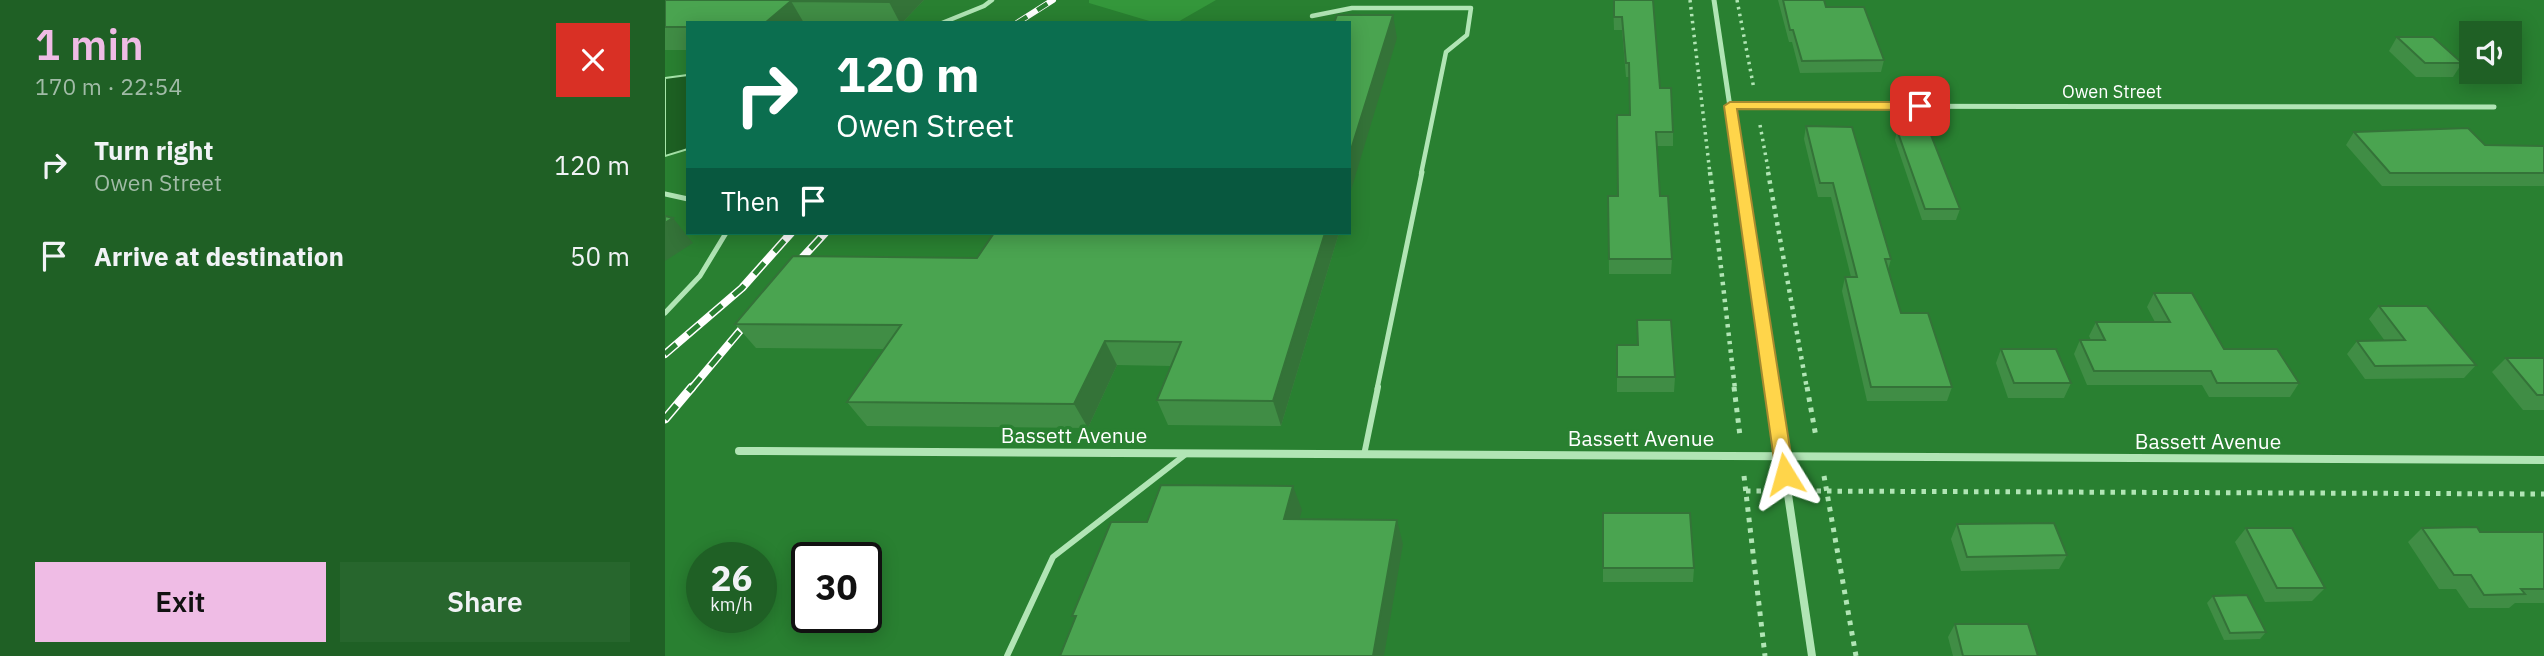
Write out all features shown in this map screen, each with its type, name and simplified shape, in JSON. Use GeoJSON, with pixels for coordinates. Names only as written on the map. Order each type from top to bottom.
{"type":"FeatureCollection","features":[{"type":"Feature","properties":{"kind":"street"},"geometry":{"type":"LineString","coordinates":[[1714,0],[1812,656]]}},
{"type":"Feature","properties":{"kind":"street","name":"Owen Street"},"geometry":{"type":"LineString","coordinates":[[1730,106],[2494,107]]}},
{"type":"Feature","properties":{"kind":"street","name":"Bassett Avenue"},"geometry":{"type":"LineString","coordinates":[[739,451],[2544,460]]}},
{"type":"Feature","properties":{"kind":"lane"},"geometry":{"type":"LineString","coordinates":[[947,21],[992,0]]}},
{"type":"Feature","properties":{"kind":"lane"},"geometry":{"type":"LineString","coordinates":[[1312,16],[1352,8],[1471,8],[1467,35],[1447,52],[1364,455]]}},
{"type":"Feature","properties":{"kind":"lane"},"geometry":{"type":"LineString","coordinates":[[665,194],[686,199]]}},
{"type":"Feature","properties":{"kind":"lane"},"geometry":{"type":"LineString","coordinates":[[665,313],[680,300],[719,251],[725,235]]}},
{"type":"Feature","properties":{"kind":"lane"},"geometry":{"type":"LineString","coordinates":[[1007,656],[1053,557],[1186,454]]}},
{"type":"Feature","properties":{"kind":"path"},"geometry":{"type":"LineString","coordinates":[[1690,0],[1765,656]]}},
{"type":"Feature","properties":{"kind":"path"},"geometry":{"type":"LineString","coordinates":[[1737,0],[1856,656]]}},
{"type":"Feature","properties":{"kind":"path"},"geometry":{"type":"LineString","coordinates":[[1746,491],[2544,494]]}},
{"type":"Feature","properties":{"kind":"shaded area"},"geometry":{"type":"Polygon","coordinates":[[[1089,0],[1216,0],[1179,21],[1149,21],[1089,3],[1089,0]]]}},
{"type":"Feature","properties":{"kind":"shaded area"},"geometry":{"type":"Polygon","coordinates":[[[686,75],[686,150],[665,156],[665,78],[686,75]]]}},
{"type":"Feature","properties":{"kind":"building"},"geometry":{"type":"Polygon","coordinates":[[[665,0],[891,0],[791,1],[767,21],[686,21],[686,27],[665,27],[665,0]]]}},
{"type":"Feature","properties":{"kind":"building"},"geometry":{"type":"Polygon","coordinates":[[[1614,0],[1653,0],[1660,88],[1671,88],[1673,132],[1656,132],[1660,196],[1668,196],[1672,259],[1609,259],[1608,196],[1618,196],[1617,115],[1630,115],[1629,63],[1626,63],[1622,17],[1614,17],[1614,0]]]}},
{"type":"Feature","properties":{"kind":"building"},"geometry":{"type":"Polygon","coordinates":[[[1783,0],[1824,0],[1826,7],[1864,7],[1884,60],[1802,61],[1793,30],[1790,30],[1783,0]]]}},
{"type":"Feature","properties":{"kind":"building"},"geometry":{"type":"Polygon","coordinates":[[[1337,15],[1393,15],[1351,150],[1351,21],[1335,21],[1337,15]]]}},
{"type":"Feature","properties":{"kind":"building"},"geometry":{"type":"Polygon","coordinates":[[[2397,37],[2433,37],[2459,60],[2459,63],[2425,63],[2397,37]]]}},
{"type":"Feature","properties":{"kind":"building"},"geometry":{"type":"Polygon","coordinates":[[[1806,126],[1852,127],[1891,259],[1885,259],[1901,313],[1928,313],[1952,387],[1871,387],[1845,277],[1857,277],[1833,183],[1820,183],[1806,126]]]}},
{"type":"Feature","properties":{"kind":"building"},"geometry":{"type":"Polygon","coordinates":[[[2468,128],[2485,145],[2544,146],[2544,173],[2390,173],[2354,132],[2468,128]]]}},
{"type":"Feature","properties":{"kind":"building"},"geometry":{"type":"Polygon","coordinates":[[[1897,130],[1929,130],[1960,209],[1925,209],[1897,130]]]}},
{"type":"Feature","properties":{"kind":"building"},"geometry":{"type":"Polygon","coordinates":[[[993,235],[1324,235],[1273,401],[1157,400],[1181,342],[1105,341],[1074,404],[847,402],[901,325],[735,324],[793,256],[977,258],[993,235]]]}},
{"type":"Feature","properties":{"kind":"building"},"geometry":{"type":"Polygon","coordinates":[[[2154,293],[2192,293],[2224,349],[2277,349],[2299,383],[2217,383],[2211,371],[2094,371],[2080,340],[2105,340],[2096,322],[2170,322],[2154,293]]]}},
{"type":"Feature","properties":{"kind":"building"},"geometry":{"type":"Polygon","coordinates":[[[2379,306],[2427,306],[2476,365],[2375,366],[2357,341],[2405,340],[2379,306]]]}},
{"type":"Feature","properties":{"kind":"building"},"geometry":{"type":"Polygon","coordinates":[[[1637,320],[1671,320],[1675,377],[1617,377],[1617,345],[1638,345],[1637,320]]]}},
{"type":"Feature","properties":{"kind":"building"},"geometry":{"type":"Polygon","coordinates":[[[2001,349],[2056,349],[2071,383],[2014,383],[2001,349]]]}},
{"type":"Feature","properties":{"kind":"building"},"geometry":{"type":"Polygon","coordinates":[[[2506,358],[2544,358],[2544,395],[2537,395],[2506,358]]]}},
{"type":"Feature","properties":{"kind":"building"},"geometry":{"type":"Polygon","coordinates":[[[1161,485],[1293,486],[1284,519],[1397,520],[1373,656],[1060,656],[1076,616],[1072,616],[1111,522],[1147,522],[1161,485]]]}},
{"type":"Feature","properties":{"kind":"building"},"geometry":{"type":"Polygon","coordinates":[[[1603,513],[1690,513],[1694,568],[1603,568],[1603,513]]]}},
{"type":"Feature","properties":{"kind":"building"},"geometry":{"type":"Polygon","coordinates":[[[2054,523],[2067,555],[1967,557],[1957,524],[2054,523]]]}},
{"type":"Feature","properties":{"kind":"building"},"geometry":{"type":"Polygon","coordinates":[[[2477,527],[2480,532],[2544,532],[2544,589],[2521,589],[2525,594],[2484,595],[2471,575],[2454,575],[2422,528],[2477,527]]]}},
{"type":"Feature","properties":{"kind":"building"},"geometry":{"type":"Polygon","coordinates":[[[2246,528],[2292,528],[2325,588],[2277,588],[2246,528]]]}},
{"type":"Feature","properties":{"kind":"building"},"geometry":{"type":"Polygon","coordinates":[[[2247,595],[2266,632],[2230,633],[2213,596],[2247,595]]]}},
{"type":"Feature","properties":{"kind":"building"},"geometry":{"type":"Polygon","coordinates":[[[1955,624],[2028,624],[2038,656],[1963,656],[1955,624]]]}},
{"type":"Feature","properties":{"kind":"railway"},"geometry":{"type":"LineString","coordinates":[[1020,21],[1053,0]]}},
{"type":"Feature","properties":{"kind":"railway"},"geometry":{"type":"LineString","coordinates":[[665,354],[742,288],[789,235]]}},
{"type":"Feature","properties":{"kind":"railway"},"geometry":{"type":"LineString","coordinates":[[790,271],[823,235]]}},
{"type":"Feature","properties":{"kind":"railway"},"geometry":{"type":"LineString","coordinates":[[691,389],[754,314]]}},
{"type":"Feature","properties":{"kind":"railway"},"geometry":{"type":"LineString","coordinates":[[665,419],[692,387]]}},
{"type":"Feature","properties":{"kind":"route"},"geometry":{"type":"LineString","coordinates":[[1785,474],[1730,106],[1920,106]]}}]}
